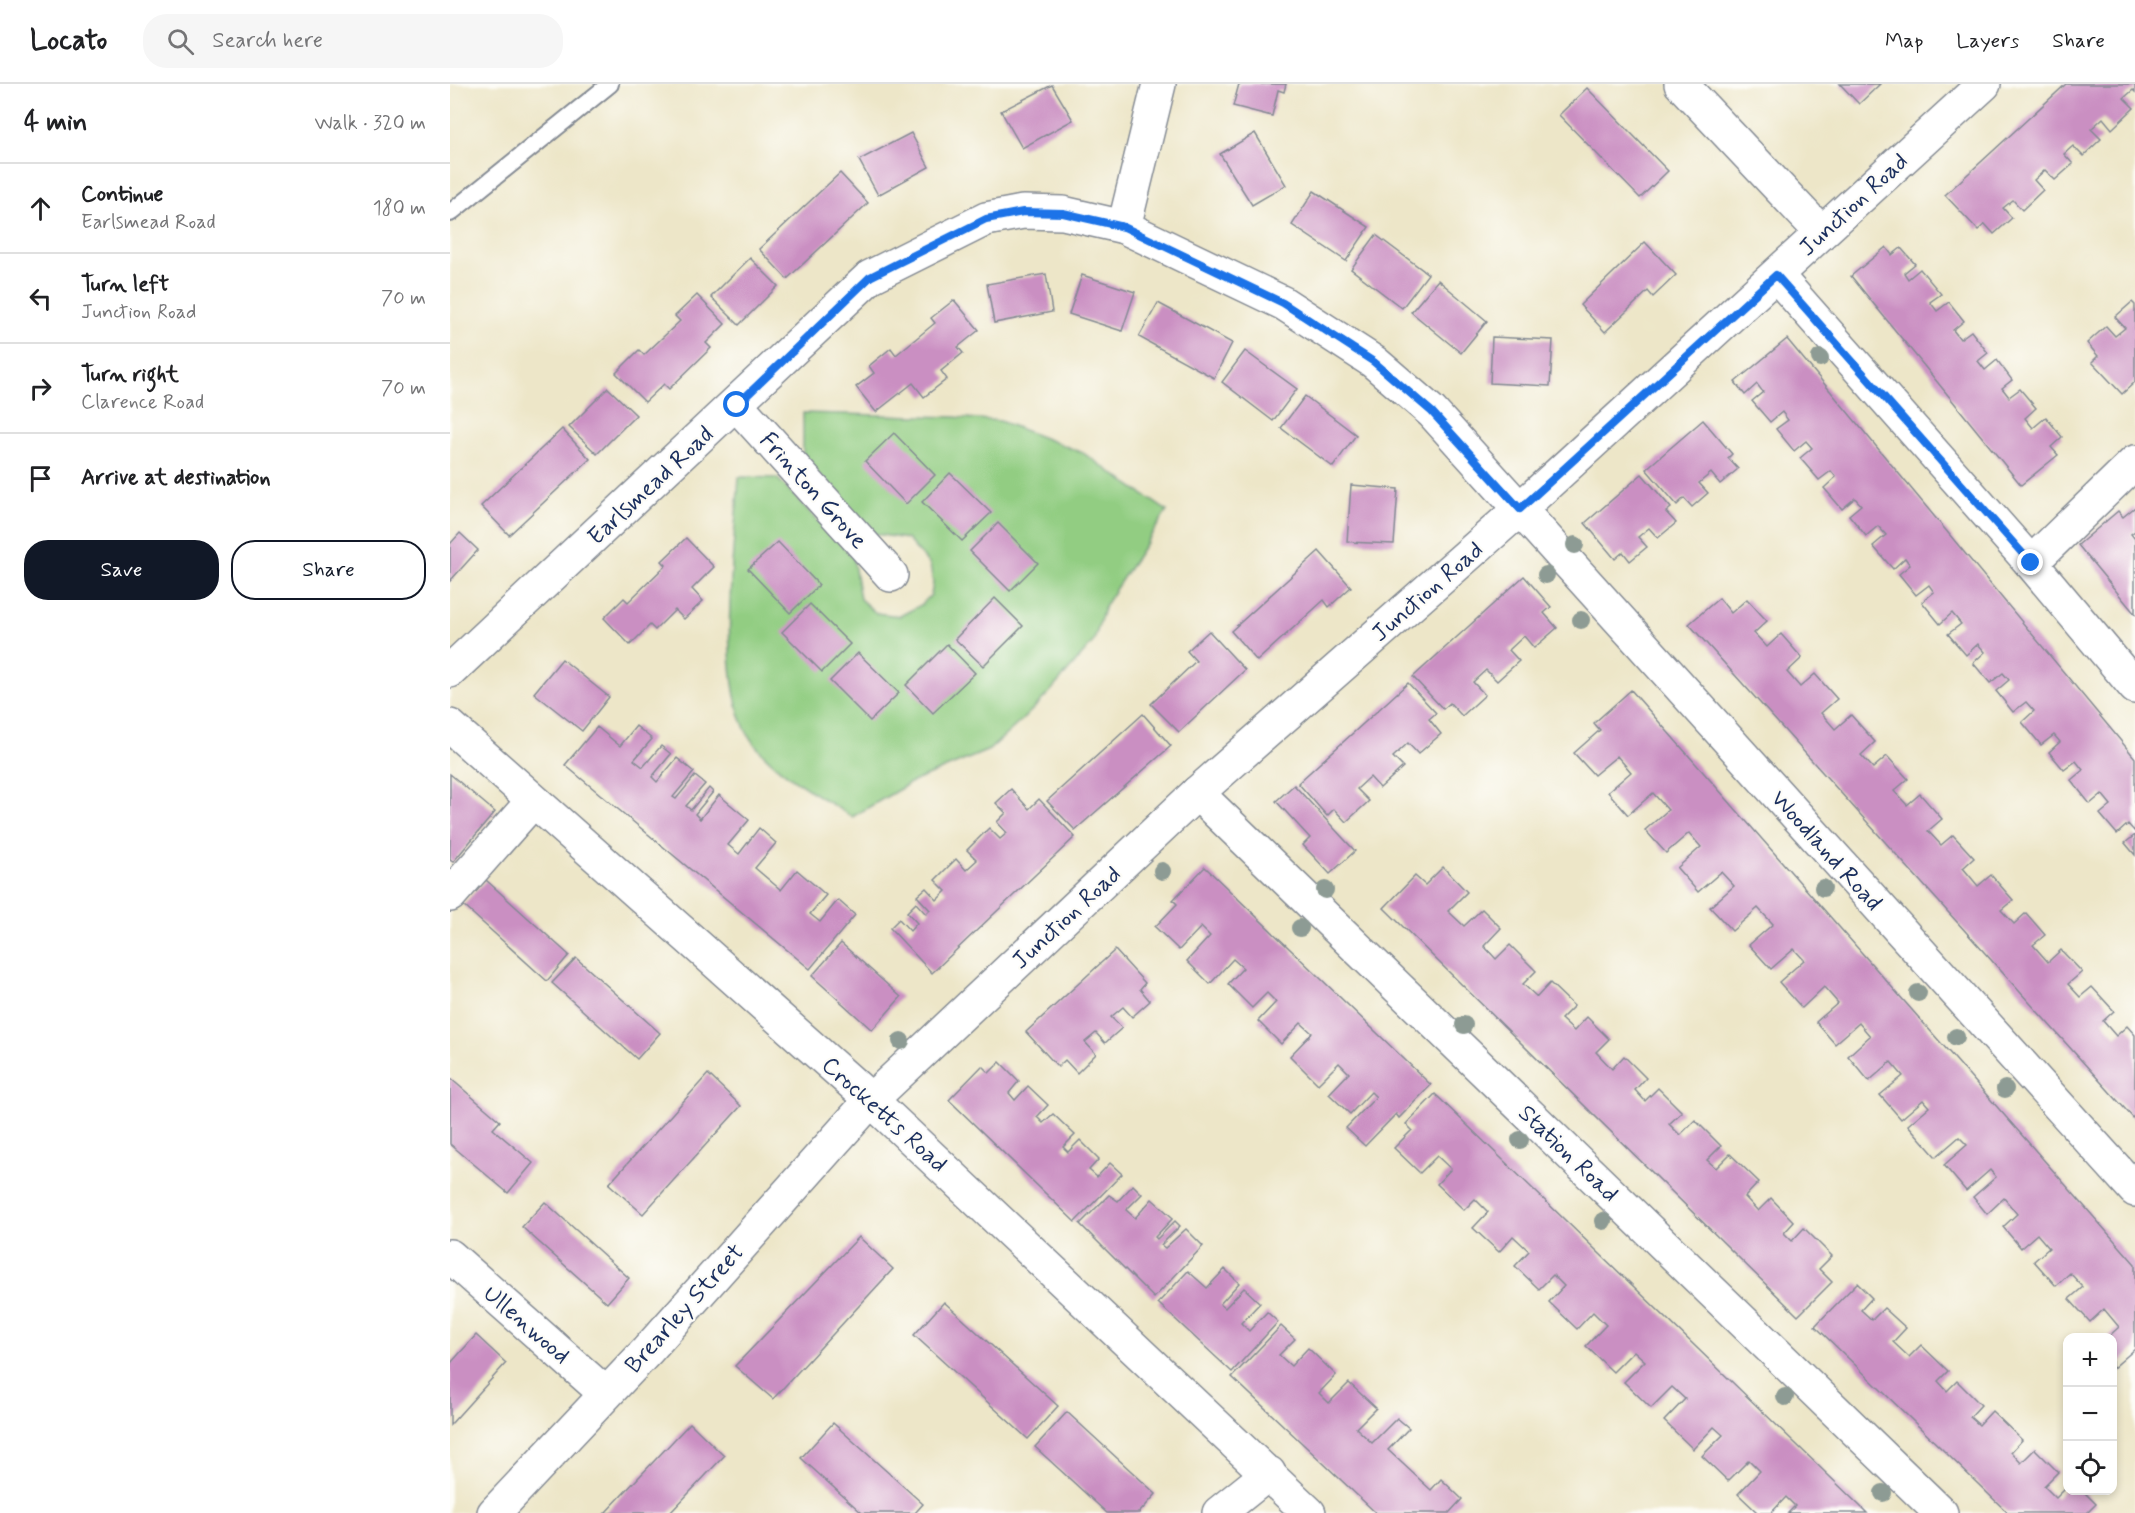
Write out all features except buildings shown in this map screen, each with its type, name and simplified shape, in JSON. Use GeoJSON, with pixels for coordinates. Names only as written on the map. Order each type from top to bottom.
{"type":"FeatureCollection","features":[{"type":"Feature","properties":{"kind":"street"},"geometry":{"type":"LineString","coordinates":[[1124,227],[1159,84]]}},
{"type":"Feature","properties":{"kind":"street"},"geometry":{"type":"LineString","coordinates":[[1681,84],[1821,232]]}},
{"type":"Feature","properties":{"kind":"street","name":"Junction Road"},"geometry":{"type":"LineString","coordinates":[[871,1100],[1197,793],[1520,509],[1984,84]]}},
{"type":"Feature","properties":{"kind":"street","name":"Earlsmead Road"},"geometry":{"type":"LineString","coordinates":[[450,671],[737,405],[870,277],[986,219],[1023,212],[1063,213],[1124,227],[1283,303],[1374,362],[1432,412],[1520,509]]}},
{"type":"Feature","properties":{"kind":"street"},"geometry":{"type":"LineString","coordinates":[[1776,275],[2031,563],[2135,687]]}},
{"type":"Feature","properties":{"kind":"street","name":"Frinton Grove"},"geometry":{"type":"LineString","coordinates":[[737,405],[891,575]]}},
{"type":"Feature","properties":{"kind":"street"},"geometry":{"type":"LineString","coordinates":[[2031,563],[2135,462]]}},
{"type":"Feature","properties":{"kind":"street","name":"Woodland Road"},"geometry":{"type":"LineString","coordinates":[[1520,509],[2135,1190]]}},
{"type":"Feature","properties":{"kind":"street","name":"Crocketts Road"},"geometry":{"type":"LineString","coordinates":[[450,726],[871,1100],[1310,1513]]}},
{"type":"Feature","properties":{"kind":"street","name":"Station Road"},"geometry":{"type":"LineString","coordinates":[[1197,793],[1941,1513]]}},
{"type":"Feature","properties":{"kind":"street"},"geometry":{"type":"LineString","coordinates":[[450,895],[532,801]]}},
{"type":"Feature","properties":{"kind":"street","name":"Brearley Street"},"geometry":{"type":"LineString","coordinates":[[494,1513],[647,1350],[871,1100]]}},
{"type":"Feature","properties":{"kind":"street","name":"Ullenwood"},"geometry":{"type":"LineString","coordinates":[[450,1256],[605,1393]]}},
{"type":"Feature","properties":{"kind":"street"},"geometry":{"type":"LineString","coordinates":[[1219,1513],[1269,1473]]}},
{"type":"Feature","properties":{"kind":"lane"},"geometry":{"type":"LineString","coordinates":[[450,213],[610,84]]}},
{"type":"Feature","properties":{"kind":"green space"},"geometry":{"type":"Polygon","coordinates":[[[803,413],[954,417],[1000,421],[1083,453],[1167,511],[1105,605],[1094,641],[1022,720],[989,750],[910,783],[852,817],[801,785],[776,766],[756,746],[742,723],[734,692],[730,656],[731,577],[739,477],[777,478],[853,557],[860,599],[876,613],[900,616],[921,605],[931,595],[933,583],[930,565],[907,539],[875,534],[803,459],[803,413]]]}},
{"type":"Feature","properties":{"kind":"route"},"geometry":{"type":"LineString","coordinates":[[737,405],[870,277],[986,219],[1023,212],[1063,213],[1124,227],[1283,303],[1374,362],[1432,412],[1520,509],[1776,275],[2031,563]]}}]}
